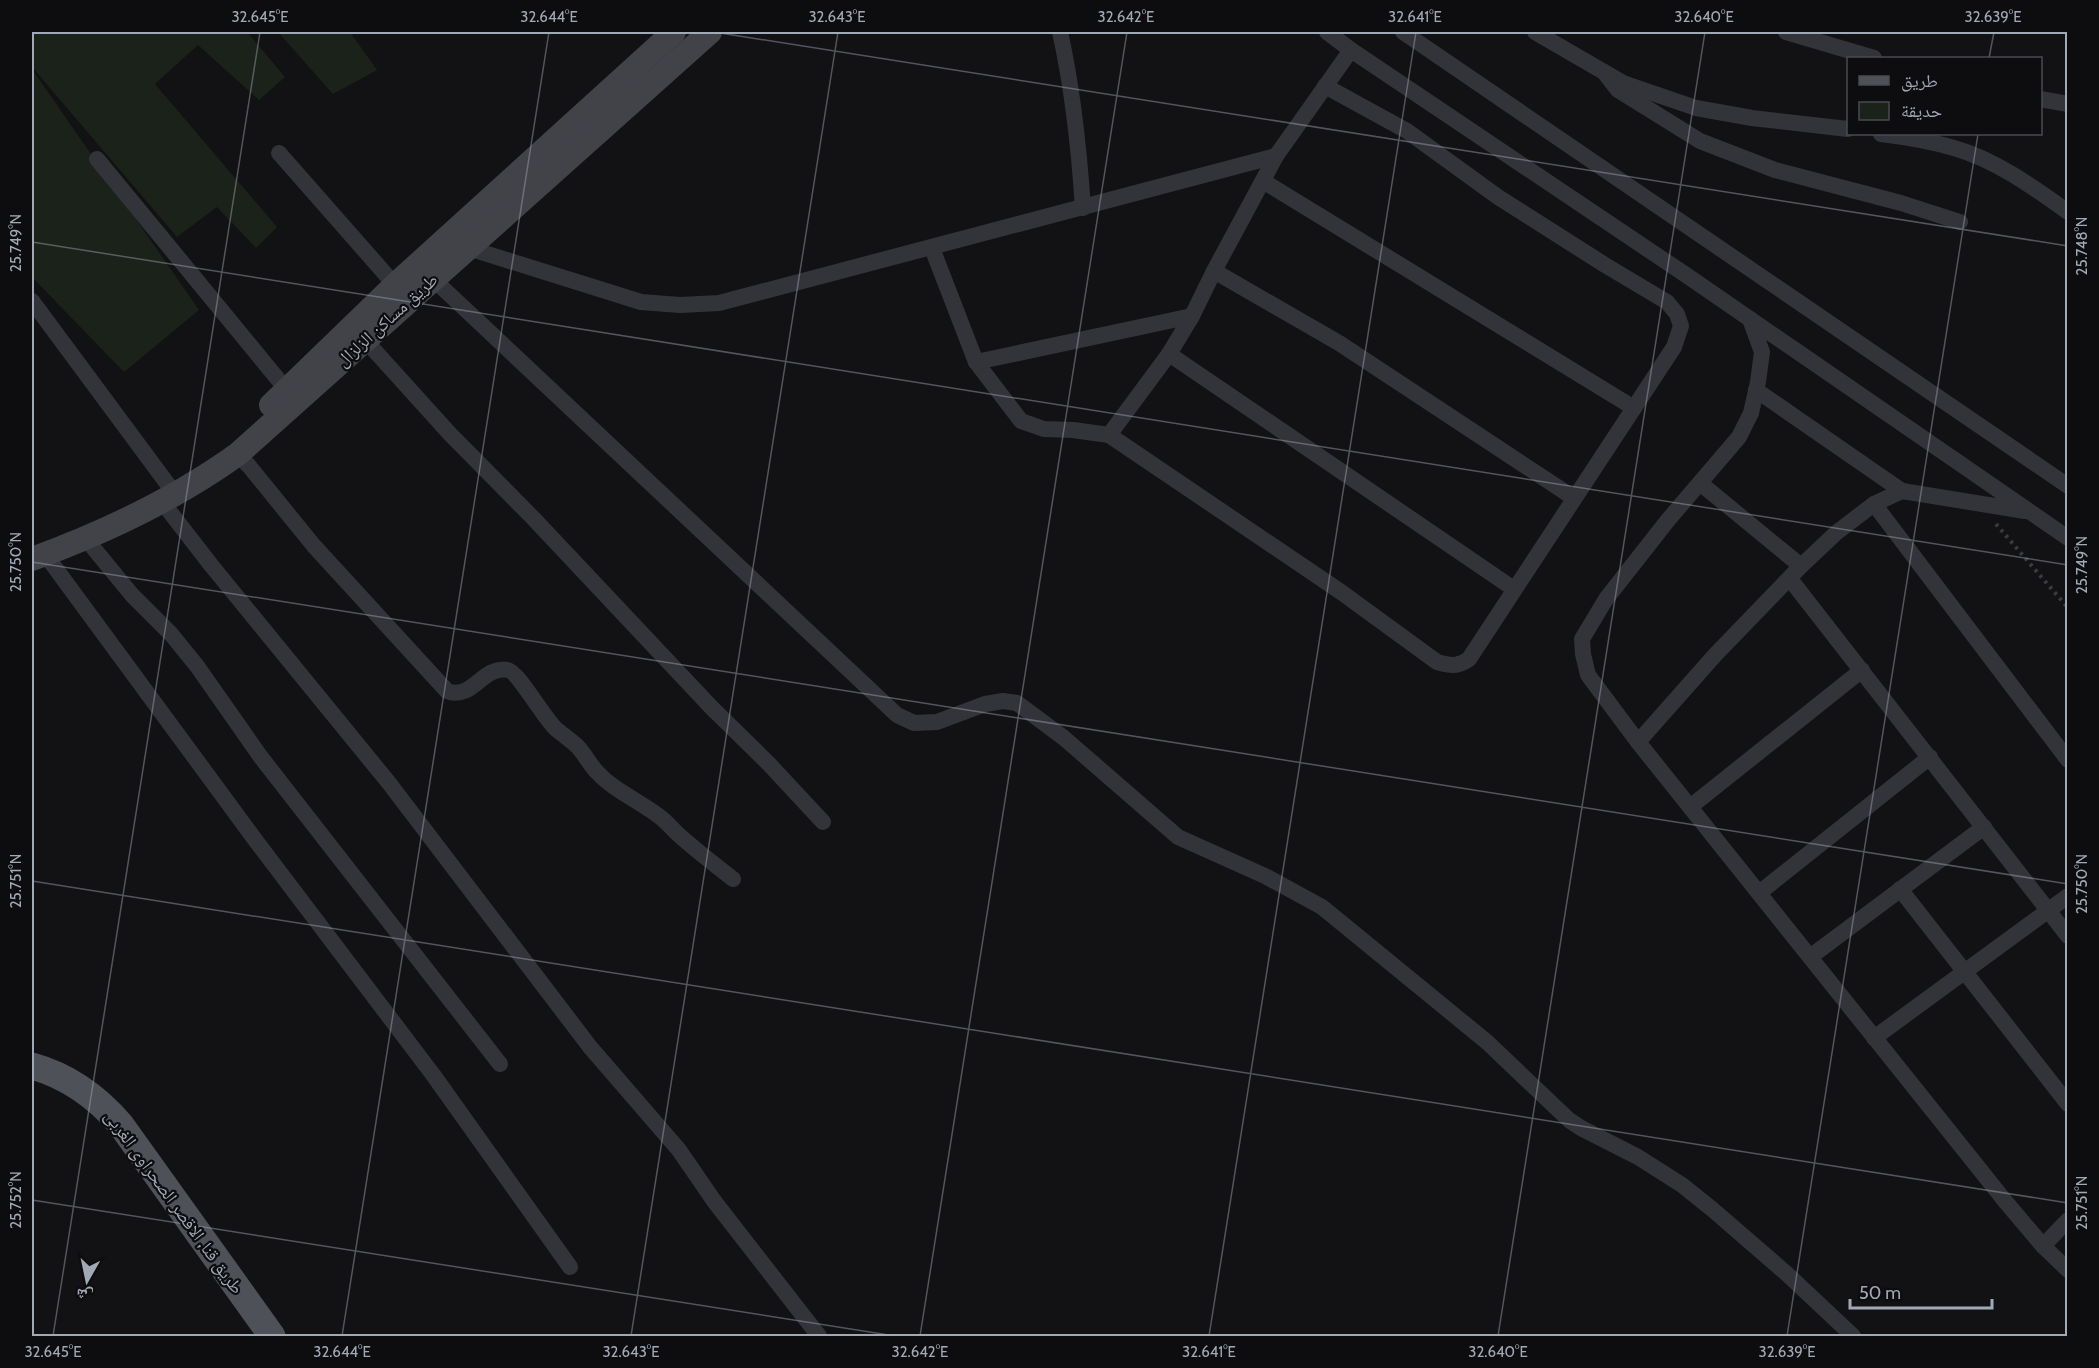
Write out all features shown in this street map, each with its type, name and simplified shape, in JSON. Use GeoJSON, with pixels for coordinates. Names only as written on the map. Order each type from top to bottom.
{"type":"FeatureCollection","features":[{"type":"Feature","properties":{"kind":"main road","name":"طريق قنا, الاقصر الصحراوى الغربى"},"geometry":{"type":"LineString","coordinates":[[32,1066],[73,1083],[107,1109],[121,1125],[272,1336]]}},
{"type":"Feature","properties":{"kind":"street","name":"طريق مساكن الزلزال"},"geometry":{"type":"LineString","coordinates":[[36,554],[106,518],[205,477],[238,454],[432,279],[455,244],[674,32]]}},
{"type":"Feature","properties":{"kind":"street","name":"طريق مساكن الزلزال"},"geometry":{"type":"LineString","coordinates":[[36,554],[86,540],[166,494],[210,460],[250,427],[394,285],[455,244],[710,32]]}},
{"type":"Feature","properties":{"kind":"street"},"geometry":{"type":"LineString","coordinates":[[1060,32],[1070,78],[1078,137],[1083,208]]}},
{"type":"Feature","properties":{"kind":"street"},"geometry":{"type":"LineString","coordinates":[[1327,32],[1750,319],[2067,538]]}},
{"type":"Feature","properties":{"kind":"street"},"geometry":{"type":"LineString","coordinates":[[1403,32],[2067,486]]}},
{"type":"Feature","properties":{"kind":"street"},"geometry":{"type":"LineString","coordinates":[[1535,32],[1623,83],[1696,108],[1752,118],[1847,129]]}},
{"type":"Feature","properties":{"kind":"street"},"geometry":{"type":"LineString","coordinates":[[1786,32],[1871,57]]}},
{"type":"Feature","properties":{"kind":"street"},"geometry":{"type":"LineString","coordinates":[[1109,435],[1169,354],[1192,316],[1276,156],[1351,50]]}},
{"type":"Feature","properties":{"kind":"street"},"geometry":{"type":"LineString","coordinates":[[1604,72],[1618,90],[1700,141],[1775,170],[1901,202],[1960,222]]}},
{"type":"Feature","properties":{"kind":"street"},"geometry":{"type":"LineString","coordinates":[[932,248],[976,362],[1021,421],[1044,429],[1109,435],[1341,592],[1437,662],[1459,666],[1469,659],[1674,347],[1681,326],[1671,306],[1498,197],[1407,131],[1325,86]]}},
{"type":"Feature","properties":{"kind":"street"},"geometry":{"type":"LineString","coordinates":[[2042,99],[2067,104]]}},
{"type":"Feature","properties":{"kind":"street"},"geometry":{"type":"LineString","coordinates":[[1889,135],[1919,139],[1967,153],[1998,166],[2067,212]]}},
{"type":"Feature","properties":{"kind":"street"},"geometry":{"type":"LineString","coordinates":[[279,153],[394,285]]}},
{"type":"Feature","properties":{"kind":"street"},"geometry":{"type":"LineString","coordinates":[[455,244],[632,299],[680,305],[719,303],[1276,156]]}},
{"type":"Feature","properties":{"kind":"street"},"geometry":{"type":"LineString","coordinates":[[97,159],[286,389]]}},
{"type":"Feature","properties":{"kind":"street"},"geometry":{"type":"LineString","coordinates":[[1263,181],[1634,408]]}},
{"type":"Feature","properties":{"kind":"street"},"geometry":{"type":"LineString","coordinates":[[1214,271],[1340,343],[1574,498]]}},
{"type":"Feature","properties":{"kind":"street"},"geometry":{"type":"LineString","coordinates":[[432,279],[897,715],[914,723],[937,722],[985,704],[1003,701],[1017,703],[1064,738],[1178,837],[1265,876],[1322,907],[1486,1042],[1569,1120],[1660,1170],[1712,1209],[1787,1274],[1853,1336]]}},
{"type":"Feature","properties":{"kind":"street"},"geometry":{"type":"LineString","coordinates":[[32,301],[166,494],[211,565],[389,783],[591,1047],[679,1150],[714,1201],[819,1336]]}},
{"type":"Feature","properties":{"kind":"street"},"geometry":{"type":"LineString","coordinates":[[976,362],[1192,316]]}},
{"type":"Feature","properties":{"kind":"street"},"geometry":{"type":"LineString","coordinates":[[1750,319],[1762,352],[1751,413],[1739,437],[1606,599],[1582,639],[1588,675],[1638,742],[1874,1038],[2043,1246],[2067,1270]]}},
{"type":"Feature","properties":{"kind":"street"},"geometry":{"type":"LineString","coordinates":[[365,340],[450,434],[823,822]]}},
{"type":"Feature","properties":{"kind":"street"},"geometry":{"type":"LineString","coordinates":[[1169,354],[1514,589]]}},
{"type":"Feature","properties":{"kind":"street"},"geometry":{"type":"LineString","coordinates":[[1756,390],[1902,491],[2030,512]]}},
{"type":"Feature","properties":{"kind":"street"},"geometry":{"type":"LineString","coordinates":[[238,454],[314,546],[447,691],[458,694],[468,691],[484,676],[497,670],[507,669],[514,672],[544,716],[578,747],[596,772],[613,786],[661,817],[679,836],[733,879]]}},
{"type":"Feature","properties":{"kind":"street"},"geometry":{"type":"LineString","coordinates":[[1700,483],[1801,566]]}},
{"type":"Feature","properties":{"kind":"street"},"geometry":{"type":"LineString","coordinates":[[1638,742],[1715,655],[1801,566],[1836,533],[1874,504],[1902,491]]}},
{"type":"Feature","properties":{"kind":"street"},"geometry":{"type":"LineString","coordinates":[[1874,504],[2067,760]]}},
{"type":"Feature","properties":{"kind":"street"},"geometry":{"type":"LineString","coordinates":[[86,540],[132,595],[171,634],[197,666],[260,756],[500,1064]]}},
{"type":"Feature","properties":{"kind":"street"},"geometry":{"type":"LineString","coordinates":[[36,554],[434,1076],[570,1267]]}},
{"type":"Feature","properties":{"kind":"street"},"geometry":{"type":"LineString","coordinates":[[1790,579],[2067,936]]}},
{"type":"Feature","properties":{"kind":"street"},"geometry":{"type":"LineString","coordinates":[[1690,807],[1862,670]]}},
{"type":"Feature","properties":{"kind":"street"},"geometry":{"type":"LineString","coordinates":[[1759,893],[1930,757]]}},
{"type":"Feature","properties":{"kind":"street"},"geometry":{"type":"LineString","coordinates":[[1810,957],[1984,827]]}},
{"type":"Feature","properties":{"kind":"street"},"geometry":{"type":"LineString","coordinates":[[1900,890],[1965,970],[2067,1104]]}},
{"type":"Feature","properties":{"kind":"street"},"geometry":{"type":"LineString","coordinates":[[1874,1038],[2067,896]]}},
{"type":"Feature","properties":{"kind":"street"},"geometry":{"type":"LineString","coordinates":[[2043,1246],[2067,1220]]}},
{"type":"Feature","properties":{"kind":"path"},"geometry":{"type":"LineString","coordinates":[[1978,504],[2067,608]]}},
{"type":"Feature","properties":{"kind":"green space"},"geometry":{"type":"Polygon","coordinates":[[[32,32],[247,32],[285,77],[259,100],[198,45],[155,84],[277,227],[256,248],[217,207],[177,237],[32,67],[32,32]]]}},
{"type":"Feature","properties":{"kind":"green space"},"geometry":{"type":"Polygon","coordinates":[[[278,32],[350,32],[377,70],[333,94],[278,32]]]}},
{"type":"Feature","properties":{"kind":"green space"},"geometry":{"type":"Polygon","coordinates":[[[32,69],[199,310],[124,372],[32,277],[32,69]]]}}]}
